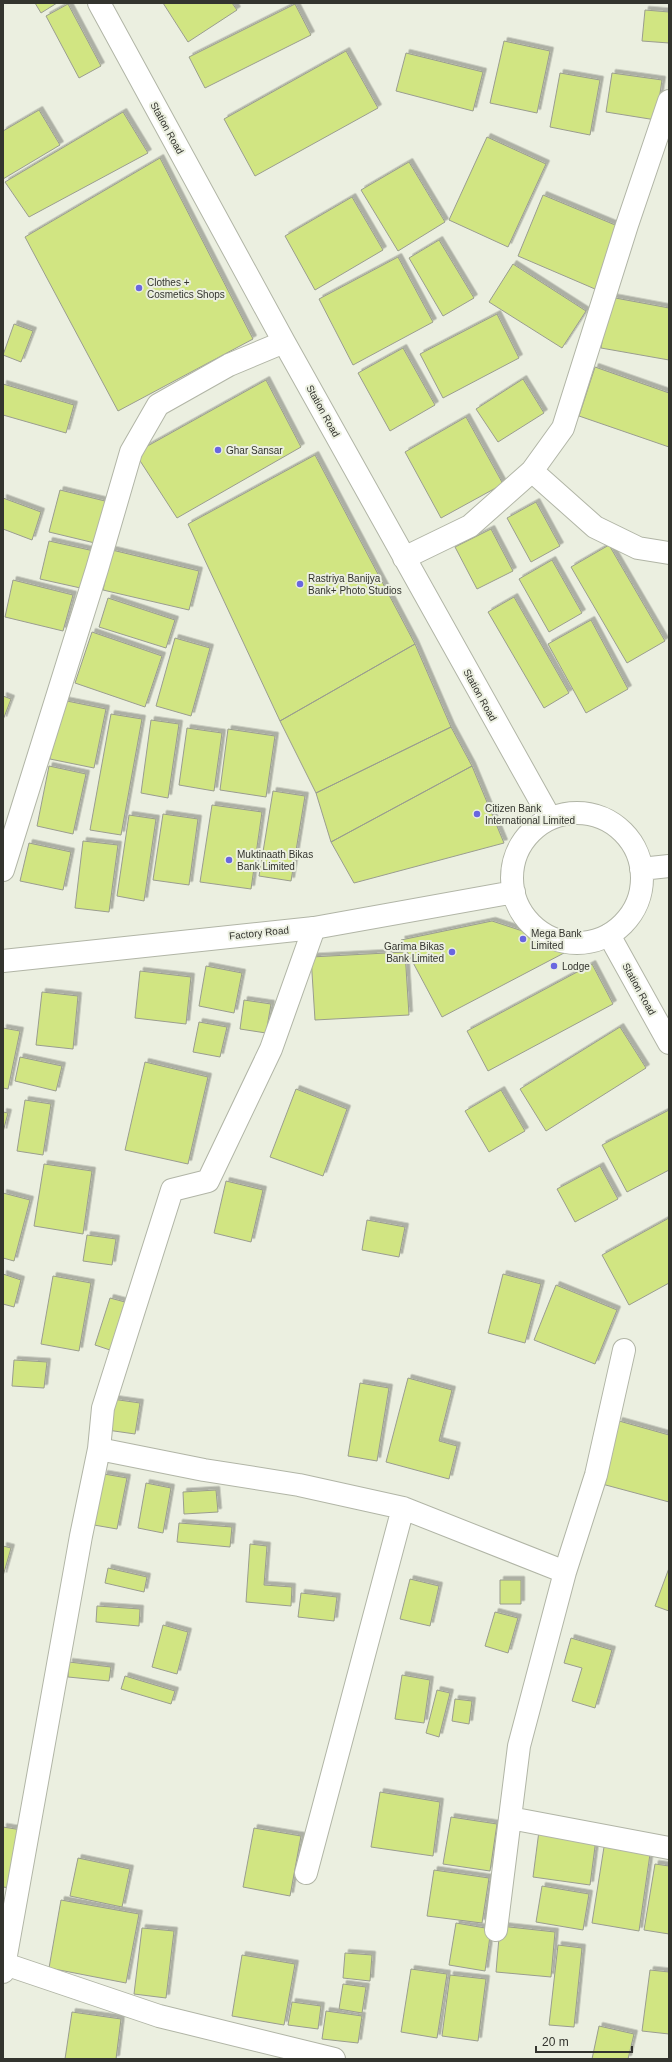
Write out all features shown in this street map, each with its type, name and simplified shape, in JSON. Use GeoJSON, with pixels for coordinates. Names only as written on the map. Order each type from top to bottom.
{"type":"FeatureCollection","features":[{"type":"Feature","properties":{"kind":"street","name":"Station Road"},"geometry":{"type":"LineString","coordinates":[[99,3],[284,342],[550,818]]}},
{"type":"Feature","properties":{"kind":"street"},"geometry":{"type":"LineString","coordinates":[[404,558],[470,526],[532,471],[563,428],[629,217],[669,101]]}},
{"type":"Feature","properties":{"kind":"street"},"geometry":{"type":"LineString","coordinates":[[3,870],[99,562],[131,452],[158,405],[229,365],[284,342]]}},
{"type":"Feature","properties":{"kind":"street"},"geometry":{"type":"LineString","coordinates":[[532,471],[595,527],[638,548],[669,554]]}},
{"type":"Feature","properties":{"kind":"street"},"geometry":{"type":"LineString","coordinates":[[571,812],[593,814],[614,823],[630,838],[640,858],[643,880],[638,902],[626,921],[609,935],[590,942],[571,943],[551,937],[534,926],[521,911],[514,892],[513,870],[519,849],[532,831],[550,818],[571,812]]}},
{"type":"Feature","properties":{"kind":"street"},"geometry":{"type":"LineString","coordinates":[[641,869],[669,866]]}},
{"type":"Feature","properties":{"kind":"street","name":"Factory Road"},"geometry":{"type":"LineString","coordinates":[[3,961],[314,928],[514,892]]}},
{"type":"Feature","properties":{"kind":"street"},"geometry":{"type":"LineString","coordinates":[[314,928],[271,1049],[208,1181],[172,1190],[103,1408],[99,1449],[81,1536],[4,1968],[159,2016],[334,2059]]}},
{"type":"Feature","properties":{"kind":"street","name":"Station Road"},"geometry":{"type":"LineString","coordinates":[[609,935],[669,1043]]}},
{"type":"Feature","properties":{"kind":"street"},"geometry":{"type":"LineString","coordinates":[[496,1930],[519,1746],[565,1572],[596,1475],[624,1350]]}},
{"type":"Feature","properties":{"kind":"street"},"geometry":{"type":"LineString","coordinates":[[99,1449],[204,1470],[299,1485],[403,1508],[565,1572]]}},
{"type":"Feature","properties":{"kind":"street"},"geometry":{"type":"LineString","coordinates":[[306,1873],[403,1508]]}},
{"type":"Feature","properties":{"kind":"street"},"geometry":{"type":"LineString","coordinates":[[510,1818],[669,1848]]}},
{"type":"Feature","properties":{"kind":"building"},"geometry":{"type":"Polygon","coordinates":[[[35,3],[57,3],[41,13],[35,3]]]}},
{"type":"Feature","properties":{"kind":"building"},"geometry":{"type":"Polygon","coordinates":[[[163,3],[232,3],[237,10],[188,42],[163,3]]]}},
{"type":"Feature","properties":{"kind":"building"},"geometry":{"type":"Polygon","coordinates":[[[68,4],[101,66],[79,78],[46,16],[68,4]]]}},
{"type":"Feature","properties":{"kind":"building"},"geometry":{"type":"Polygon","coordinates":[[[295,4],[311,35],[205,88],[189,57],[295,4]]]}},
{"type":"Feature","properties":{"kind":"building"},"geometry":{"type":"Polygon","coordinates":[[[645,10],[669,12],[669,43],[642,41],[645,10]]]}},
{"type":"Feature","properties":{"kind":"building"},"geometry":{"type":"Polygon","coordinates":[[[504,41],[550,51],[537,113],[490,103],[504,41]]]}},
{"type":"Feature","properties":{"kind":"building"},"geometry":{"type":"Polygon","coordinates":[[[346,51],[378,108],[255,176],[224,119],[346,51]]]}},
{"type":"Feature","properties":{"kind":"building"},"geometry":{"type":"Polygon","coordinates":[[[406,53],[483,72],[473,111],[396,91],[406,53]]]}},
{"type":"Feature","properties":{"kind":"building"},"geometry":{"type":"Polygon","coordinates":[[[560,73],[600,80],[590,135],[550,127],[560,73]]]}},
{"type":"Feature","properties":{"kind":"building"},"geometry":{"type":"Polygon","coordinates":[[[612,73],[662,80],[656,120],[606,112],[612,73]]]}},
{"type":"Feature","properties":{"kind":"building"},"geometry":{"type":"Polygon","coordinates":[[[39,110],[60,145],[3,179],[3,131],[39,110]]]}},
{"type":"Feature","properties":{"kind":"building"},"geometry":{"type":"Polygon","coordinates":[[[123,112],[148,153],[29,217],[5,182],[123,112]]]}},
{"type":"Feature","properties":{"kind":"building"},"geometry":{"type":"Polygon","coordinates":[[[487,137],[546,164],[508,247],[449,220],[487,137]]]}},
{"type":"Feature","properties":{"kind":"building","name":"Clothes + Cosmetics Shops"},"geometry":{"type":"Polygon","coordinates":[[[160,158],[253,339],[118,411],[25,237],[160,158]]]}},
{"type":"Feature","properties":{"kind":"building"},"geometry":{"type":"Polygon","coordinates":[[[409,162],[445,222],[398,251],[361,190],[409,162]]]}},
{"type":"Feature","properties":{"kind":"building"},"geometry":{"type":"Polygon","coordinates":[[[543,195],[620,227],[595,289],[518,256],[543,195]]]}},
{"type":"Feature","properties":{"kind":"building"},"geometry":{"type":"Polygon","coordinates":[[[352,197],[383,250],[315,290],[285,236],[352,197]]]}},
{"type":"Feature","properties":{"kind":"building"},"geometry":{"type":"Polygon","coordinates":[[[439,240],[474,298],[443,316],[409,258],[439,240]]]}},
{"type":"Feature","properties":{"kind":"building"},"geometry":{"type":"Polygon","coordinates":[[[398,257],[433,322],[353,365],[319,299],[398,257]]]}},
{"type":"Feature","properties":{"kind":"building"},"geometry":{"type":"Polygon","coordinates":[[[513,264],[586,311],[562,348],[489,302],[513,264]]]}},
{"type":"Feature","properties":{"kind":"building"},"geometry":{"type":"Polygon","coordinates":[[[610,297],[669,308],[669,360],[601,348],[610,297]]]}},
{"type":"Feature","properties":{"kind":"building"},"geometry":{"type":"Polygon","coordinates":[[[497,314],[519,358],[443,398],[420,354],[497,314]]]}},
{"type":"Feature","properties":{"kind":"building"},"geometry":{"type":"Polygon","coordinates":[[[14,324],[33,331],[21,362],[3,355],[14,324]]]}},
{"type":"Feature","properties":{"kind":"building"},"geometry":{"type":"Polygon","coordinates":[[[403,348],[435,405],[390,431],[358,373],[403,348]]]}},
{"type":"Feature","properties":{"kind":"building"},"geometry":{"type":"Polygon","coordinates":[[[595,367],[669,393],[669,447],[579,416],[595,367]]]}},
{"type":"Feature","properties":{"kind":"building"},"geometry":{"type":"Polygon","coordinates":[[[523,379],[544,413],[498,442],[476,409],[523,379]]]}},
{"type":"Feature","properties":{"kind":"building","name":"Ghar Sansar"},"geometry":{"type":"Polygon","coordinates":[[[266,380],[301,447],[177,518],[135,453],[266,380]]]}},
{"type":"Feature","properties":{"kind":"building"},"geometry":{"type":"Polygon","coordinates":[[[3,384],[74,405],[66,433],[3,415],[3,384]]]}},
{"type":"Feature","properties":{"kind":"building"},"geometry":{"type":"Polygon","coordinates":[[[466,417],[503,484],[441,518],[405,452],[466,417]]]}},
{"type":"Feature","properties":{"kind":"building","name":"Rastriya Banijya Bank+ Photo Studios"},"geometry":{"type":"Polygon","coordinates":[[[315,455],[415,644],[280,721],[188,524],[315,455]]]}},
{"type":"Feature","properties":{"kind":"building"},"geometry":{"type":"Polygon","coordinates":[[[60,490],[109,502],[99,544],[49,532],[60,490]]]}},
{"type":"Feature","properties":{"kind":"building"},"geometry":{"type":"Polygon","coordinates":[[[3,498],[41,512],[32,540],[3,529],[3,498]]]}},
{"type":"Feature","properties":{"kind":"building"},"geometry":{"type":"Polygon","coordinates":[[[536,502],[560,546],[531,562],[507,518],[536,502]]]}},
{"type":"Feature","properties":{"kind":"building"},"geometry":{"type":"Polygon","coordinates":[[[491,529],[513,571],[477,589],[455,547],[491,529]]]}},
{"type":"Feature","properties":{"kind":"building"},"geometry":{"type":"Polygon","coordinates":[[[49,541],[94,551],[85,589],[40,579],[49,541]]]}},
{"type":"Feature","properties":{"kind":"building"},"geometry":{"type":"Polygon","coordinates":[[[609,545],[665,641],[627,663],[571,567],[609,545]]]}},
{"type":"Feature","properties":{"kind":"building"},"geometry":{"type":"Polygon","coordinates":[[[112,550],[199,571],[189,610],[103,590],[112,550]]]}},
{"type":"Feature","properties":{"kind":"building"},"geometry":{"type":"Polygon","coordinates":[[[552,560],[582,613],[549,632],[519,579],[552,560]]]}},
{"type":"Feature","properties":{"kind":"building"},"geometry":{"type":"Polygon","coordinates":[[[13,580],[73,595],[63,631],[5,617],[13,580]]]}},
{"type":"Feature","properties":{"kind":"building"},"geometry":{"type":"Polygon","coordinates":[[[514,597],[569,693],[544,708],[488,612],[514,597]]]}},
{"type":"Feature","properties":{"kind":"building"},"geometry":{"type":"Polygon","coordinates":[[[108,598],[175,620],[166,648],[99,627],[108,598]]]}},
{"type":"Feature","properties":{"kind":"building"},"geometry":{"type":"Polygon","coordinates":[[[591,620],[628,689],[586,713],[548,644],[591,620]]]}},
{"type":"Feature","properties":{"kind":"building"},"geometry":{"type":"Polygon","coordinates":[[[92,632],[162,656],[145,707],[75,683],[92,632]]]}},
{"type":"Feature","properties":{"kind":"building"},"geometry":{"type":"Polygon","coordinates":[[[175,638],[210,648],[191,716],[156,706],[175,638]]]}},
{"type":"Feature","properties":{"kind":"building"},"geometry":{"type":"Polygon","coordinates":[[[415,644],[451,727],[316,793],[280,721],[415,644]]]}},
{"type":"Feature","properties":{"kind":"building"},"geometry":{"type":"Polygon","coordinates":[[[3,696],[11,699],[3,720],[3,696]]]}},
{"type":"Feature","properties":{"kind":"building"},"geometry":{"type":"Polygon","coordinates":[[[62,700],[106,709],[94,768],[50,759],[62,700]]]}},
{"type":"Feature","properties":{"kind":"building"},"geometry":{"type":"Polygon","coordinates":[[[111,714],[142,719],[121,835],[90,830],[111,714]]]}},
{"type":"Feature","properties":{"kind":"building"},"geometry":{"type":"Polygon","coordinates":[[[151,720],[179,724],[168,798],[141,793],[151,720]]]}},
{"type":"Feature","properties":{"kind":"building"},"geometry":{"type":"Polygon","coordinates":[[[451,727],[472,766],[331,842],[316,793],[451,727]]]}},
{"type":"Feature","properties":{"kind":"building"},"geometry":{"type":"Polygon","coordinates":[[[187,728],[222,733],[214,791],[179,785],[187,728]]]}},
{"type":"Feature","properties":{"kind":"building"},"geometry":{"type":"Polygon","coordinates":[[[228,729],[275,736],[266,797],[220,790],[228,729]]]}},
{"type":"Feature","properties":{"kind":"building"},"geometry":{"type":"Polygon","coordinates":[[[49,766],[86,774],[73,834],[37,826],[49,766]]]}},
{"type":"Feature","properties":{"kind":"building"},"geometry":{"type":"Polygon","coordinates":[[[472,766],[504,843],[354,883],[331,842],[472,766]]]}},
{"type":"Feature","properties":{"kind":"building"},"geometry":{"type":"Polygon","coordinates":[[[273,791],[305,796],[291,881],[259,876],[273,791]]]}},
{"type":"Feature","properties":{"kind":"building"},"geometry":{"type":"Polygon","coordinates":[[[212,805],[262,812],[251,889],[200,882],[212,805]]]}},
{"type":"Feature","properties":{"kind":"building"},"geometry":{"type":"Polygon","coordinates":[[[163,814],[198,819],[189,885],[153,880],[163,814]]]}},
{"type":"Feature","properties":{"kind":"building"},"geometry":{"type":"Polygon","coordinates":[[[129,815],[156,819],[144,901],[117,896],[129,815]]]}},
{"type":"Feature","properties":{"kind":"building"},"geometry":{"type":"Polygon","coordinates":[[[83,841],[118,845],[109,912],[75,908],[83,841]]]}},
{"type":"Feature","properties":{"kind":"building"},"geometry":{"type":"Polygon","coordinates":[[[29,843],[71,852],[63,890],[20,881],[29,843]]]}},
{"type":"Feature","properties":{"kind":"building"},"geometry":{"type":"Polygon","coordinates":[[[492,921],[559,943],[564,953],[442,1017],[401,940],[492,921]]]}},
{"type":"Feature","properties":{"kind":"building"},"geometry":{"type":"Polygon","coordinates":[[[405,952],[409,1015],[315,1020],[311,957],[405,952]]]}},
{"type":"Feature","properties":{"kind":"building"},"geometry":{"type":"Polygon","coordinates":[[[592,964],[613,1004],[488,1071],[467,1031],[592,964]]]}},
{"type":"Feature","properties":{"kind":"building"},"geometry":{"type":"Polygon","coordinates":[[[206,966],[242,973],[234,1013],[199,1006],[206,966]]]}},
{"type":"Feature","properties":{"kind":"building"},"geometry":{"type":"Polygon","coordinates":[[[140,971],[191,977],[186,1024],[135,1018],[140,971]]]}},
{"type":"Feature","properties":{"kind":"building"},"geometry":{"type":"Polygon","coordinates":[[[42,992],[78,996],[73,1049],[36,1045],[42,992]]]}},
{"type":"Feature","properties":{"kind":"building"},"geometry":{"type":"Polygon","coordinates":[[[244,1000],[271,1004],[266,1033],[240,1029],[244,1000]]]}},
{"type":"Feature","properties":{"kind":"building"},"geometry":{"type":"Polygon","coordinates":[[[199,1022],[227,1027],[220,1057],[193,1052],[199,1022]]]}},
{"type":"Feature","properties":{"kind":"building"},"geometry":{"type":"Polygon","coordinates":[[[620,1027],[646,1068],[546,1131],[520,1089],[620,1027]]]}},
{"type":"Feature","properties":{"kind":"building"},"geometry":{"type":"Polygon","coordinates":[[[3,1028],[20,1031],[8,1089],[3,1088],[3,1028]]]}},
{"type":"Feature","properties":{"kind":"building"},"geometry":{"type":"Polygon","coordinates":[[[20,1057],[62,1066],[56,1091],[15,1081],[20,1057]]]}},
{"type":"Feature","properties":{"kind":"building"},"geometry":{"type":"Polygon","coordinates":[[[145,1062],[208,1077],[188,1164],[125,1150],[145,1062]]]}},
{"type":"Feature","properties":{"kind":"building"},"geometry":{"type":"Polygon","coordinates":[[[296,1089],[347,1109],[323,1176],[270,1157],[296,1089]]]}},
{"type":"Feature","properties":{"kind":"building"},"geometry":{"type":"Polygon","coordinates":[[[501,1090],[525,1131],[489,1152],[465,1111],[501,1090]]]}},
{"type":"Feature","properties":{"kind":"building"},"geometry":{"type":"Polygon","coordinates":[[[25,1100],[51,1104],[43,1155],[17,1151],[25,1100]]]}},
{"type":"Feature","properties":{"kind":"building"},"geometry":{"type":"Polygon","coordinates":[[[669,1110],[669,1170],[627,1192],[602,1145],[669,1110]]]}},
{"type":"Feature","properties":{"kind":"building"},"geometry":{"type":"Polygon","coordinates":[[[3,1112],[8,1113],[3,1132],[3,1112]]]}},
{"type":"Feature","properties":{"kind":"building"},"geometry":{"type":"Polygon","coordinates":[[[44,1164],[92,1171],[83,1234],[34,1226],[44,1164]]]}},
{"type":"Feature","properties":{"kind":"building"},"geometry":{"type":"Polygon","coordinates":[[[600,1166],[618,1199],[575,1222],[557,1189],[600,1166]]]}},
{"type":"Feature","properties":{"kind":"building"},"geometry":{"type":"Polygon","coordinates":[[[226,1181],[263,1190],[251,1242],[214,1233],[226,1181]]]}},
{"type":"Feature","properties":{"kind":"building"},"geometry":{"type":"Polygon","coordinates":[[[3,1193],[30,1200],[14,1261],[3,1258],[3,1193]]]}},
{"type":"Feature","properties":{"kind":"building"},"geometry":{"type":"Polygon","coordinates":[[[669,1218],[669,1283],[629,1305],[602,1255],[669,1218]]]}},
{"type":"Feature","properties":{"kind":"building"},"geometry":{"type":"Polygon","coordinates":[[[367,1220],[405,1227],[399,1257],[362,1250],[367,1220]]]}},
{"type":"Feature","properties":{"kind":"building"},"geometry":{"type":"Polygon","coordinates":[[[87,1235],[116,1239],[112,1265],[83,1261],[87,1235]]]}},
{"type":"Feature","properties":{"kind":"building"},"geometry":{"type":"Polygon","coordinates":[[[3,1274],[21,1280],[14,1307],[3,1304],[3,1274]]]}},
{"type":"Feature","properties":{"kind":"building"},"geometry":{"type":"Polygon","coordinates":[[[503,1274],[541,1284],[525,1343],[488,1333],[503,1274]]]}},
{"type":"Feature","properties":{"kind":"building"},"geometry":{"type":"Polygon","coordinates":[[[53,1276],[91,1283],[79,1351],[41,1344],[53,1276]]]}},
{"type":"Feature","properties":{"kind":"building"},"geometry":{"type":"Polygon","coordinates":[[[556,1285],[617,1310],[595,1364],[534,1340],[556,1285]]]}},
{"type":"Feature","properties":{"kind":"building"},"geometry":{"type":"Polygon","coordinates":[[[110,1298],[125,1302],[110,1350],[95,1345],[110,1298]]]}},
{"type":"Feature","properties":{"kind":"building"},"geometry":{"type":"Polygon","coordinates":[[[14,1360],[47,1362],[44,1388],[12,1386],[14,1360]]]}},
{"type":"Feature","properties":{"kind":"building"},"geometry":{"type":"Polygon","coordinates":[[[408,1378],[452,1390],[439,1441],[457,1446],[449,1479],[386,1462],[408,1378]]]}},
{"type":"Feature","properties":{"kind":"building"},"geometry":{"type":"Polygon","coordinates":[[[360,1383],[389,1388],[377,1461],[348,1456],[360,1383]]]}},
{"type":"Feature","properties":{"kind":"building"},"geometry":{"type":"Polygon","coordinates":[[[112,1399],[140,1403],[135,1434],[107,1430],[112,1399]]]}},
{"type":"Feature","properties":{"kind":"building"},"geometry":{"type":"Polygon","coordinates":[[[619,1421],[669,1435],[669,1502],[602,1484],[619,1421]]]}},
{"type":"Feature","properties":{"kind":"building"},"geometry":{"type":"Polygon","coordinates":[[[104,1474],[127,1478],[117,1529],[94,1525],[104,1474]]]}},
{"type":"Feature","properties":{"kind":"building"},"geometry":{"type":"Polygon","coordinates":[[[146,1483],[171,1488],[163,1533],[138,1528],[146,1483]]]}},
{"type":"Feature","properties":{"kind":"building"},"geometry":{"type":"Polygon","coordinates":[[[216,1490],[218,1512],[184,1514],[183,1492],[216,1490]]]}},
{"type":"Feature","properties":{"kind":"building"},"geometry":{"type":"Polygon","coordinates":[[[179,1523],[232,1527],[230,1547],[177,1542],[179,1523]]]}},
{"type":"Feature","properties":{"kind":"building"},"geometry":{"type":"Polygon","coordinates":[[[250,1544],[267,1546],[264,1585],[292,1587],[291,1606],[246,1602],[250,1544]]]}},
{"type":"Feature","properties":{"kind":"building"},"geometry":{"type":"Polygon","coordinates":[[[3,1546],[11,1548],[3,1576],[3,1546]]]}},
{"type":"Feature","properties":{"kind":"building"},"geometry":{"type":"Polygon","coordinates":[[[108,1568],[147,1577],[144,1592],[105,1583],[108,1568]]]}},
{"type":"Feature","properties":{"kind":"building"},"geometry":{"type":"Polygon","coordinates":[[[669,1568],[669,1611],[655,1606],[669,1568]]]}},
{"type":"Feature","properties":{"kind":"building"},"geometry":{"type":"Polygon","coordinates":[[[410,1579],[439,1586],[430,1626],[400,1619],[410,1579]]]}},
{"type":"Feature","properties":{"kind":"building"},"geometry":{"type":"Polygon","coordinates":[[[500,1580],[521,1580],[521,1604],[500,1604],[500,1580]]]}},
{"type":"Feature","properties":{"kind":"building"},"geometry":{"type":"Polygon","coordinates":[[[301,1593],[337,1597],[334,1621],[298,1617],[301,1593]]]}},
{"type":"Feature","properties":{"kind":"building"},"geometry":{"type":"Polygon","coordinates":[[[97,1606],[140,1609],[139,1626],[96,1622],[97,1606]]]}},
{"type":"Feature","properties":{"kind":"building"},"geometry":{"type":"Polygon","coordinates":[[[495,1612],[518,1618],[508,1653],[485,1646],[495,1612]]]}},
{"type":"Feature","properties":{"kind":"building"},"geometry":{"type":"Polygon","coordinates":[[[163,1625],[188,1632],[177,1674],[152,1667],[163,1625]]]}},
{"type":"Feature","properties":{"kind":"building"},"geometry":{"type":"Polygon","coordinates":[[[571,1638],[612,1650],[595,1708],[572,1701],[582,1668],[564,1663],[571,1638]]]}},
{"type":"Feature","properties":{"kind":"building"},"geometry":{"type":"Polygon","coordinates":[[[69,1662],[111,1667],[109,1681],[68,1677],[69,1662]]]}},
{"type":"Feature","properties":{"kind":"building"},"geometry":{"type":"Polygon","coordinates":[[[402,1675],[430,1680],[424,1723],[395,1719],[402,1675]]]}},
{"type":"Feature","properties":{"kind":"building"},"geometry":{"type":"Polygon","coordinates":[[[125,1676],[175,1691],[171,1704],[121,1689],[125,1676]]]}},
{"type":"Feature","properties":{"kind":"building"},"geometry":{"type":"Polygon","coordinates":[[[437,1690],[450,1693],[439,1737],[426,1733],[437,1690]]]}},
{"type":"Feature","properties":{"kind":"building"},"geometry":{"type":"Polygon","coordinates":[[[455,1699],[472,1701],[469,1724],[452,1721],[455,1699]]]}},
{"type":"Feature","properties":{"kind":"building"},"geometry":{"type":"Polygon","coordinates":[[[380,1792],[440,1802],[433,1856],[371,1847],[380,1792]]]}},
{"type":"Feature","properties":{"kind":"building"},"geometry":{"type":"Polygon","coordinates":[[[451,1817],[497,1824],[490,1871],[443,1864],[451,1817]]]}},
{"type":"Feature","properties":{"kind":"building"},"geometry":{"type":"Polygon","coordinates":[[[3,1827],[28,1831],[18,1889],[3,1887],[3,1827]]]}},
{"type":"Feature","properties":{"kind":"building"},"geometry":{"type":"Polygon","coordinates":[[[254,1828],[301,1836],[290,1896],[243,1887],[254,1828]]]}},
{"type":"Feature","properties":{"kind":"building"},"geometry":{"type":"Polygon","coordinates":[[[539,1831],[596,1839],[590,1885],[533,1877],[539,1831]]]}},
{"type":"Feature","properties":{"kind":"building"},"geometry":{"type":"Polygon","coordinates":[[[604,1847],[650,1854],[639,1931],[592,1923],[604,1847]]]}},
{"type":"Feature","properties":{"kind":"building"},"geometry":{"type":"Polygon","coordinates":[[[78,1858],[130,1869],[122,1907],[70,1896],[78,1858]]]}},
{"type":"Feature","properties":{"kind":"building"},"geometry":{"type":"Polygon","coordinates":[[[655,1864],[669,1866],[669,1934],[644,1930],[655,1864]]]}},
{"type":"Feature","properties":{"kind":"building"},"geometry":{"type":"Polygon","coordinates":[[[434,1870],[489,1878],[482,1923],[427,1916],[434,1870]]]}},
{"type":"Feature","properties":{"kind":"building"},"geometry":{"type":"Polygon","coordinates":[[[542,1886],[589,1894],[583,1930],[536,1922],[542,1886]]]}},
{"type":"Feature","properties":{"kind":"building"},"geometry":{"type":"Polygon","coordinates":[[[61,1900],[139,1914],[126,1983],[49,1968],[61,1900]]]}},
{"type":"Feature","properties":{"kind":"building"},"geometry":{"type":"Polygon","coordinates":[[[456,1923],[491,1929],[485,1971],[449,1965],[456,1923]]]}},
{"type":"Feature","properties":{"kind":"building"},"geometry":{"type":"Polygon","coordinates":[[[500,1926],[555,1932],[551,1977],[496,1972],[500,1926]]]}},
{"type":"Feature","properties":{"kind":"building"},"geometry":{"type":"Polygon","coordinates":[[[142,1928],[174,1931],[166,1998],[134,1994],[142,1928]]]}},
{"type":"Feature","properties":{"kind":"building"},"geometry":{"type":"Polygon","coordinates":[[[558,1945],[582,1948],[574,2027],[549,2025],[558,1945]]]}},
{"type":"Feature","properties":{"kind":"building"},"geometry":{"type":"Polygon","coordinates":[[[345,1953],[372,1955],[370,1981],[343,1978],[345,1953]]]}},
{"type":"Feature","properties":{"kind":"building"},"geometry":{"type":"Polygon","coordinates":[[[242,1955],[295,1964],[284,2025],[232,2016],[242,1955]]]}},
{"type":"Feature","properties":{"kind":"building"},"geometry":{"type":"Polygon","coordinates":[[[411,1969],[447,1974],[437,2038],[401,2032],[411,1969]]]}},
{"type":"Feature","properties":{"kind":"building"},"geometry":{"type":"Polygon","coordinates":[[[650,1970],[669,1972],[669,2034],[642,2031],[650,1970]]]}},
{"type":"Feature","properties":{"kind":"building"},"geometry":{"type":"Polygon","coordinates":[[[450,1975],[486,1979],[478,2041],[442,2036],[450,1975]]]}},
{"type":"Feature","properties":{"kind":"building"},"geometry":{"type":"Polygon","coordinates":[[[343,1984],[366,1987],[362,2013],[339,2009],[343,1984]]]}},
{"type":"Feature","properties":{"kind":"building"},"geometry":{"type":"Polygon","coordinates":[[[292,2002],[321,2006],[318,2029],[288,2025],[292,2002]]]}},
{"type":"Feature","properties":{"kind":"building"},"geometry":{"type":"Polygon","coordinates":[[[326,2011],[362,2016],[358,2043],[322,2039],[326,2011]]]}},
{"type":"Feature","properties":{"kind":"building"},"geometry":{"type":"Polygon","coordinates":[[[72,2012],[121,2019],[116,2059],[65,2059],[72,2012]]]}},
{"type":"Feature","properties":{"kind":"building"},"geometry":{"type":"Polygon","coordinates":[[[599,2026],[634,2034],[628,2059],[592,2059],[599,2026]]]}},
{"type":"Feature","properties":{"kind":"place","name":"Clothes + Cosmetics Shops"},"geometry":{"type":"Point","coordinates":[139,288]}},
{"type":"Feature","properties":{"kind":"place","name":"Ghar Sansar"},"geometry":{"type":"Point","coordinates":[218,450]}},
{"type":"Feature","properties":{"kind":"place","name":"Rastriya Banijya Bank+ Photo Studios"},"geometry":{"type":"Point","coordinates":[300,584]}},
{"type":"Feature","properties":{"kind":"place","name":"Citizen Bank International Limited"},"geometry":{"type":"Point","coordinates":[477,814]}},
{"type":"Feature","properties":{"kind":"place","name":"Muktinaath Bikas Bank Limited"},"geometry":{"type":"Point","coordinates":[229,860]}},
{"type":"Feature","properties":{"kind":"place","name":"Mega Bank Limited"},"geometry":{"type":"Point","coordinates":[523,939]}},
{"type":"Feature","properties":{"kind":"place","name":"Garima Bikas Bank Limited"},"geometry":{"type":"Point","coordinates":[452,952]}},
{"type":"Feature","properties":{"kind":"place","name":"Lodge"},"geometry":{"type":"Point","coordinates":[554,966]}}]}
